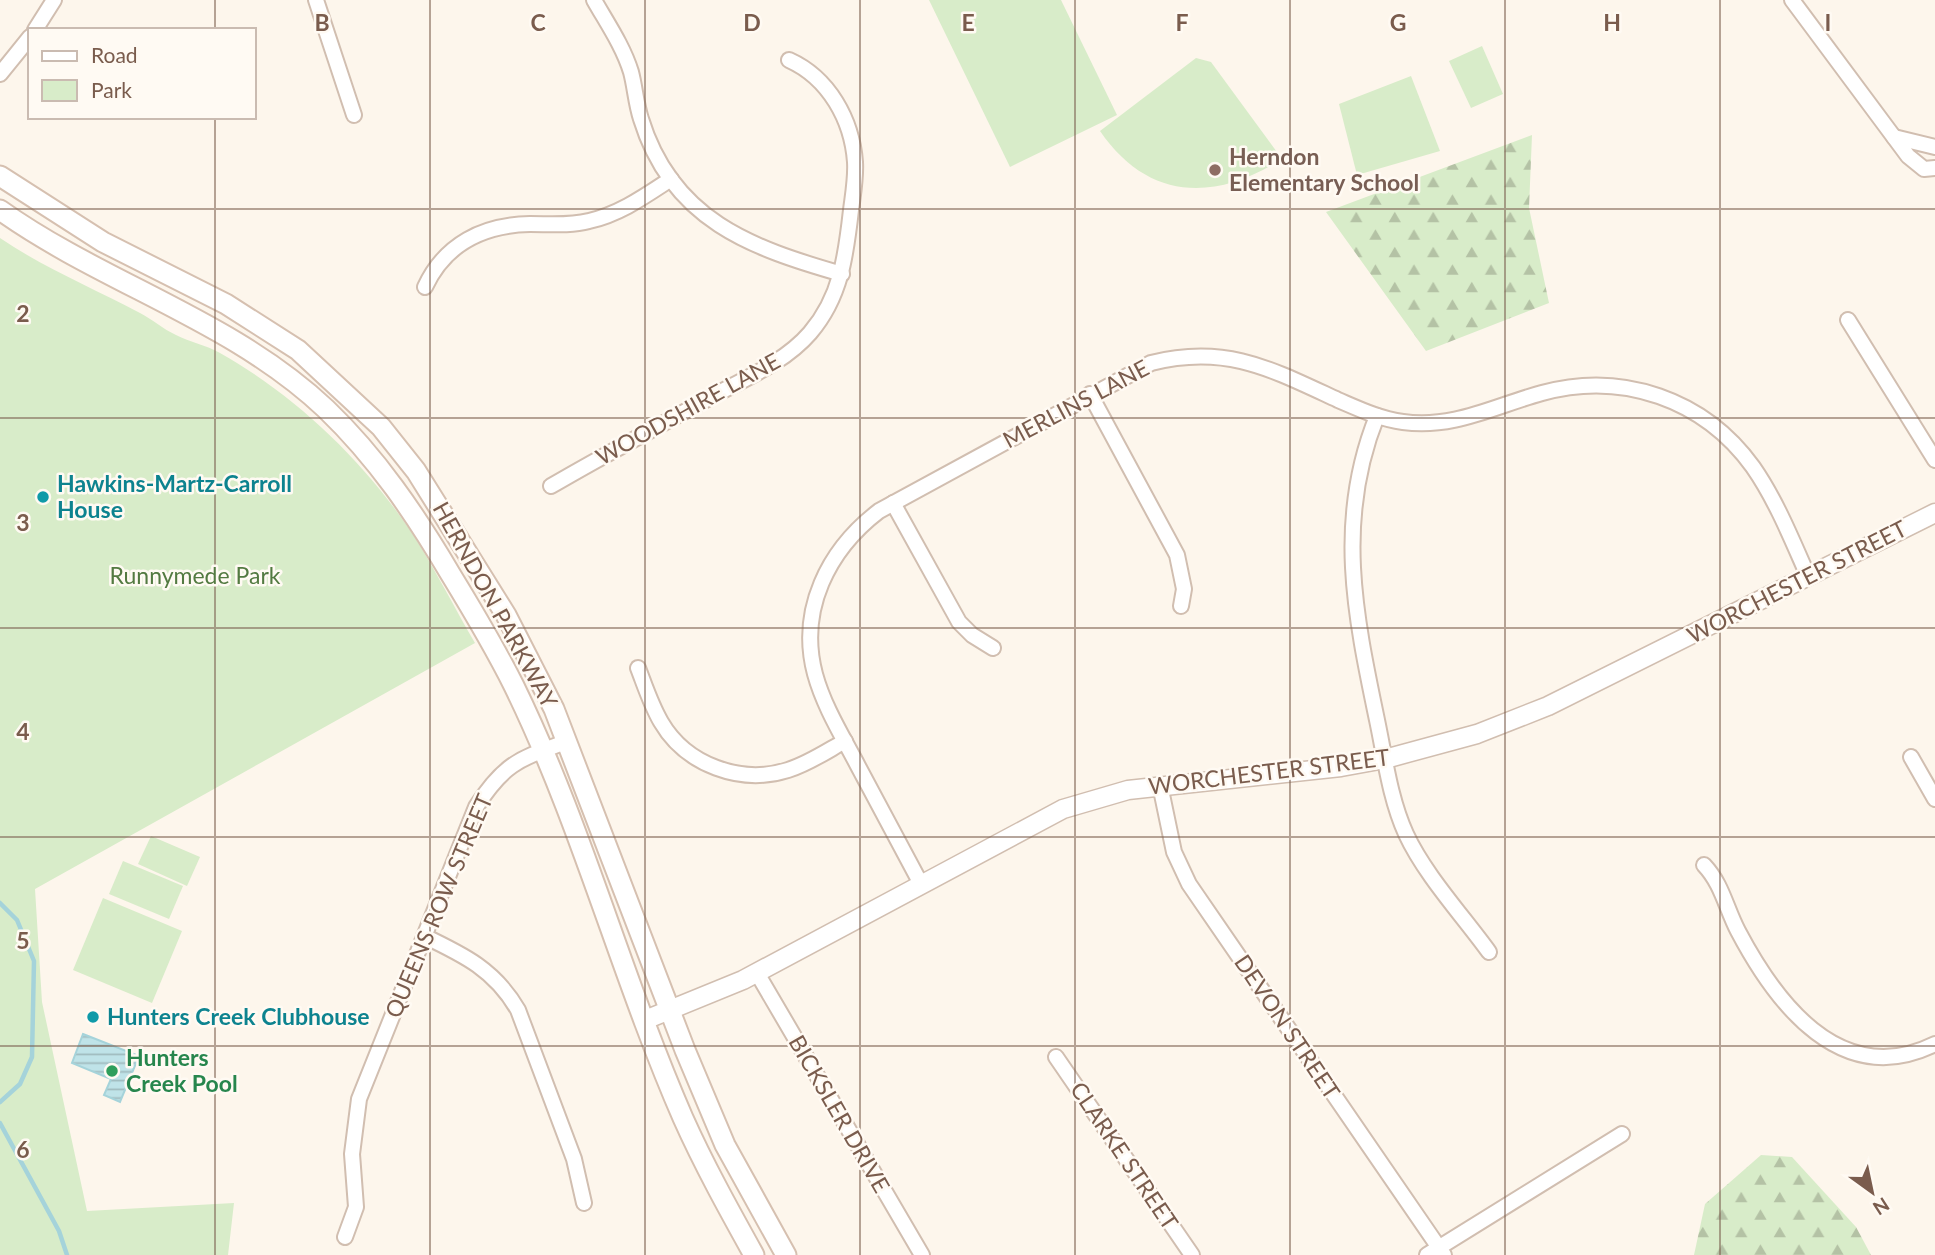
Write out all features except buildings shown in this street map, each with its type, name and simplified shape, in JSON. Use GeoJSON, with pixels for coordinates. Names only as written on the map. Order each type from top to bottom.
{"type":"FeatureCollection","features":[{"type":"Feature","properties":{"kind":"main road","name":"HERNDON PARKWAY"},"geometry":{"type":"LineString","coordinates":[[0,176],[103,242],[251,319],[298,350],[352,397],[399,448],[447,516],[530,659],[568,741],[670,1011],[725,1145],[786,1255]]}},
{"type":"Feature","properties":{"kind":"main road","name":"HERNDON PARKWAY"},"geometry":{"type":"LineString","coordinates":[[0,210],[82,262],[210,326],[258,356],[303,389],[363,446],[407,503],[470,607],[515,689],[705,1165],[754,1255]]}},
{"type":"Feature","properties":{"kind":"street"},"geometry":{"type":"LineString","coordinates":[[36,28],[54,0]]}},
{"type":"Feature","properties":{"kind":"street"},"geometry":{"type":"LineString","coordinates":[[316,0],[354,115]]}},
{"type":"Feature","properties":{"kind":"street"},"geometry":{"type":"LineString","coordinates":[[594,0],[623,50],[640,118],[650,144],[671,179],[709,219],[734,236],[773,253],[842,274]]}},
{"type":"Feature","properties":{"kind":"street"},"geometry":{"type":"LineString","coordinates":[[1792,0],[1908,156],[1924,169],[1935,168]]}},
{"type":"Feature","properties":{"kind":"street"},"geometry":{"type":"LineString","coordinates":[[0,74],[28,39]]}},
{"type":"Feature","properties":{"kind":"street","name":"WOODSHIRE LANE"},"geometry":{"type":"LineString","coordinates":[[551,486],[792,350],[824,315],[842,274],[855,171],[851,138],[839,108],[824,85],[789,60]]}},
{"type":"Feature","properties":{"kind":"street"},"geometry":{"type":"LineString","coordinates":[[1893,137],[1935,147]]}},
{"type":"Feature","properties":{"kind":"street"},"geometry":{"type":"LineString","coordinates":[[425,287],[442,257],[471,236],[517,225],[589,222],[634,204],[671,179]]}},
{"type":"Feature","properties":{"kind":"street"},"geometry":{"type":"LineString","coordinates":[[1848,320],[1935,460]]}},
{"type":"Feature","properties":{"kind":"street","name":"MERLINS LANE"},"geometry":{"type":"LineString","coordinates":[[921,884],[822,696],[814,673],[811,649],[814,604],[826,571],[844,542],[858,527],[893,503],[1151,363],[1199,354],[1222,356],[1264,366],[1377,416],[1415,423],[1450,422],[1559,388],[1594,385],[1647,391],[1701,416],[1735,445],[1765,487],[1808,576]]}},
{"type":"Feature","properties":{"kind":"street"},"geometry":{"type":"LineString","coordinates":[[1090,394],[1177,555],[1182,572],[1181,606]]}},
{"type":"Feature","properties":{"kind":"street"},"geometry":{"type":"LineString","coordinates":[[1377,416],[1358,472],[1353,505],[1353,593],[1385,759],[1397,812],[1407,836],[1489,953]]}},
{"type":"Feature","properties":{"kind":"street"},"geometry":{"type":"LineString","coordinates":[[893,503],[959,622],[993,649]]}},
{"type":"Feature","properties":{"kind":"street","name":"WORCHESTER STREET"},"geometry":{"type":"LineString","coordinates":[[645,1020],[757,973],[1063,809],[1098,797],[1160,785],[1341,767],[1385,759],[1477,734],[1529,715],[1935,513]]}},
{"type":"Feature","properties":{"kind":"street"},"geometry":{"type":"LineString","coordinates":[[638,668],[650,701],[674,740],[699,760],[729,772],[767,774],[788,770],[845,741]]}},
{"type":"Feature","properties":{"kind":"street","name":"QUEENS ROW STREET"},"geometry":{"type":"LineString","coordinates":[[345,1237],[356,1207],[352,1154],[359,1099],[476,807],[500,773],[518,760],[568,741]]}},
{"type":"Feature","properties":{"kind":"street"},"geometry":{"type":"LineString","coordinates":[[1911,757],[1935,799]]}},
{"type":"Feature","properties":{"kind":"street","name":"DEVON STREET"},"geometry":{"type":"LineString","coordinates":[[1160,785],[1174,852],[1189,884],[1437,1253]]}},
{"type":"Feature","properties":{"kind":"street"},"geometry":{"type":"LineString","coordinates":[[1704,864],[1722,890],[1746,946],[1790,1006],[1821,1038],[1850,1052],[1881,1057],[1902,1056],[1935,1044]]}},
{"type":"Feature","properties":{"kind":"street"},"geometry":{"type":"LineString","coordinates":[[424,936],[477,962],[507,991],[518,1010],[574,1159],[583,1203]]}},
{"type":"Feature","properties":{"kind":"street","name":"BICKSLER DRIVE"},"geometry":{"type":"LineString","coordinates":[[757,973],[922,1255]]}},
{"type":"Feature","properties":{"kind":"street","name":"CLARKE STREET"},"geometry":{"type":"LineString","coordinates":[[1056,1056],[1192,1255]]}},
{"type":"Feature","properties":{"kind":"street"},"geometry":{"type":"LineString","coordinates":[[1437,1253],[1622,1135]]}},
{"type":"Feature","properties":{"kind":"green space"},"geometry":{"type":"Polygon","coordinates":[[[929,0],[1061,0],[1117,115],[1010,167],[929,0]]]}},
{"type":"Feature","properties":{"kind":"green space"},"geometry":{"type":"Polygon","coordinates":[[[1482,46],[1503,94],[1471,108],[1449,61],[1482,46]]]}},
{"type":"Feature","properties":{"kind":"green space"},"geometry":{"type":"Polygon","coordinates":[[[1196,58],[1211,62],[1282,159],[1232,183],[1184,187],[1161,182],[1139,171],[1119,154],[1100,131],[1196,58]]]}},
{"type":"Feature","properties":{"kind":"green space"},"geometry":{"type":"Polygon","coordinates":[[[1411,76],[1440,151],[1357,175],[1339,104],[1411,76]]]}},
{"type":"Feature","properties":{"kind":"green space"},"geometry":{"type":"Polygon","coordinates":[[[1532,135],[1529,208],[1549,303],[1426,351],[1326,212],[1532,135]]]}},
{"type":"Feature","properties":{"kind":"green space","name":"Runnymede Park"},"geometry":{"type":"Polygon","coordinates":[[[0,238],[51,268],[144,315],[171,333],[220,353],[275,389],[301,410],[350,455],[393,506],[412,533],[475,643],[35,889],[42,1002],[87,1211],[234,1203],[228,1255],[0,1255],[0,238]]]}},
{"type":"Feature","properties":{"kind":"green space"},"geometry":{"type":"Polygon","coordinates":[[[151,836],[200,857],[187,886],[138,864],[151,836]]]}},
{"type":"Feature","properties":{"kind":"green space"},"geometry":{"type":"Polygon","coordinates":[[[123,861],[183,886],[169,919],[109,894],[123,861]]]}},
{"type":"Feature","properties":{"kind":"green space"},"geometry":{"type":"Polygon","coordinates":[[[103,898],[182,931],[152,1003],[73,970],[103,898]]]}},
{"type":"Feature","properties":{"kind":"green space"},"geometry":{"type":"Polygon","coordinates":[[[1761,1155],[1792,1157],[1856,1227],[1871,1255],[1694,1255],[1705,1204],[1761,1155]]]}},
{"type":"Feature","properties":{"kind":"water","name":"Hunters Creek Pool"},"geometry":{"type":"Polygon","coordinates":[[[83,1034],[139,1056],[120,1102],[104,1095],[111,1079],[72,1063],[83,1034]]]}},
{"type":"Feature","properties":{"kind":"waterway"},"geometry":{"type":"LineString","coordinates":[[0,903],[17,920],[34,961],[32,1057],[20,1084],[0,1102]]}},
{"type":"Feature","properties":{"kind":"waterway"},"geometry":{"type":"LineString","coordinates":[[0,1123],[59,1231],[67,1255]]}},
{"type":"Feature","properties":{"kind":"place","name":"Herndon Elementary School"},"geometry":{"type":"Point","coordinates":[1215,170]}},
{"type":"Feature","properties":{"kind":"place","name":"Hawkins-Martz-Carroll House"},"geometry":{"type":"Point","coordinates":[43,497]}},
{"type":"Feature","properties":{"kind":"place","name":"Hunters Creek Clubhouse"},"geometry":{"type":"Point","coordinates":[93,1017]}},
{"type":"Feature","properties":{"kind":"place","name":"Hunters Creek Pool"},"geometry":{"type":"Point","coordinates":[112,1071]}}]}
